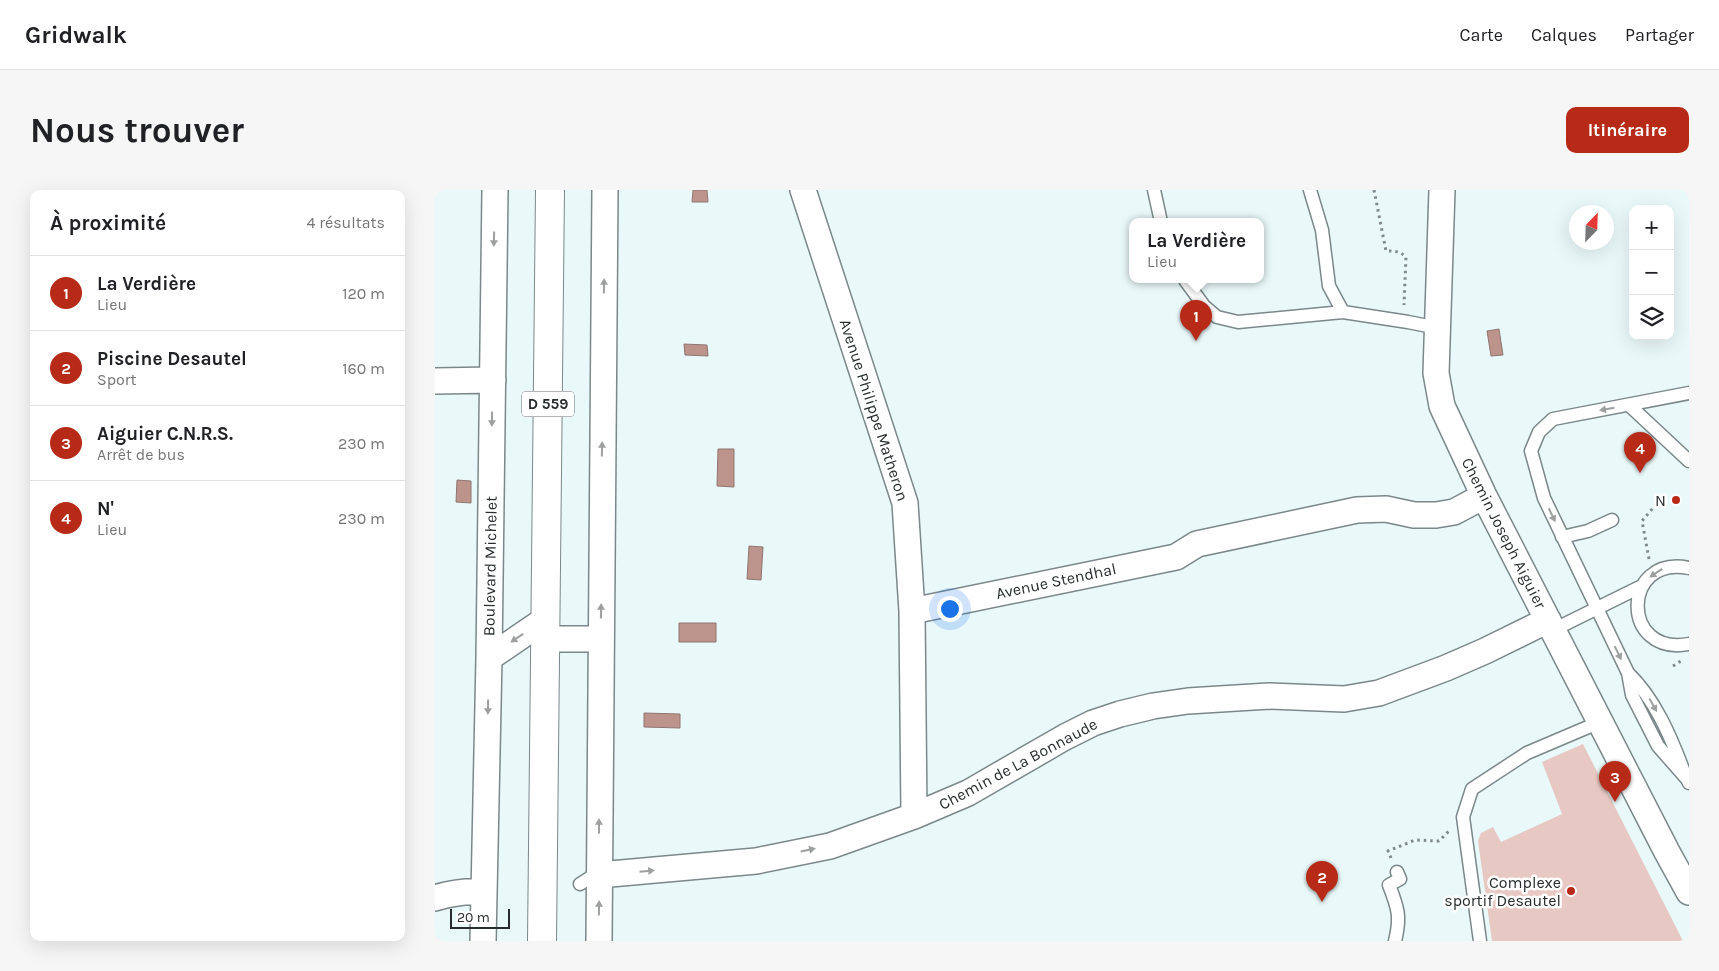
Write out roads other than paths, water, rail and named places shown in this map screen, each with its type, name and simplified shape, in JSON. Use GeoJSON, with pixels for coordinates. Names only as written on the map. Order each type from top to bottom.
{"type":"FeatureCollection","features":[{"type":"Feature","properties":{"kind":"main road","name":"D 559"},"geometry":{"type":"LineString","coordinates":[[542,941],[550,190]]}},
{"type":"Feature","properties":{"kind":"street","name":"Boulevard Michelet"},"geometry":{"type":"LineString","coordinates":[[483,941],[495,190]]}},
{"type":"Feature","properties":{"kind":"street"},"geometry":{"type":"LineString","coordinates":[[599,941],[589,879],[600,639],[605,190]]}},
{"type":"Feature","properties":{"kind":"street","name":"Avenue Philippe Matheron"},"geometry":{"type":"LineString","coordinates":[[803,190],[905,503],[912,611],[914,816]]}},
{"type":"Feature","properties":{"kind":"street","name":"Chemin Joseph Aiguier"},"geometry":{"type":"LineString","coordinates":[[1442,190],[1436,373],[1441,406],[1484,496],[1689,892]]}},
{"type":"Feature","properties":{"kind":"street"},"geometry":{"type":"LineString","coordinates":[[435,381],[493,380]]}},
{"type":"Feature","properties":{"kind":"street","name":"Avenue Stendhal"},"geometry":{"type":"LineString","coordinates":[[912,611],[1176,557],[1197,544],[1357,510],[1386,509],[1414,514],[1436,515],[1454,512],[1484,496]]}},
{"type":"Feature","properties":{"kind":"street","name":"Chemin de La Bonnaude"},"geometry":{"type":"LineString","coordinates":[[589,879],[756,861],[830,846],[914,816],[968,793],[1093,722],[1153,706],[1188,701],[1269,696],[1344,698],[1379,692],[1446,668],[1550,625]]}},
{"type":"Feature","properties":{"kind":"street"},"geometry":{"type":"LineString","coordinates":[[489,658],[546,629],[600,639]]}},
{"type":"Feature","properties":{"kind":"street","name":"Chemin Joseph Aiguier"},"geometry":{"type":"LineString","coordinates":[[1667,852],[1689,904]]}},
{"type":"Feature","properties":{"kind":"street"},"geometry":{"type":"LineString","coordinates":[[435,898],[444,895],[484,892]]}},
{"type":"Feature","properties":{"kind":"lane"},"geometry":{"type":"LineString","coordinates":[[1154,190],[1160,218]]}},
{"type":"Feature","properties":{"kind":"lane"},"geometry":{"type":"LineString","coordinates":[[1310,190],[1323,230],[1329,286],[1343,312]]}},
{"type":"Feature","properties":{"kind":"lane"},"geometry":{"type":"LineString","coordinates":[[1187,283],[1204,306],[1217,318],[1238,322],[1343,312],[1438,328]]}},
{"type":"Feature","properties":{"kind":"lane"},"geometry":{"type":"LineString","coordinates":[[1688,781],[1658,746],[1633,695],[1628,673],[1544,498],[1531,451],[1539,432],[1553,419],[1689,393]]}},
{"type":"Feature","properties":{"kind":"lane"},"geometry":{"type":"LineString","coordinates":[[1629,405],[1689,461]]}},
{"type":"Feature","properties":{"kind":"lane"},"geometry":{"type":"LineString","coordinates":[[1562,537],[1588,531],[1612,520]]}},
{"type":"Feature","properties":{"kind":"lane"},"geometry":{"type":"LineString","coordinates":[[1689,568],[1678,566],[1664,568],[1652,574],[1642,586],[1637,602],[1638,618],[1646,632],[1659,642],[1674,646],[1689,644]]}},
{"type":"Feature","properties":{"kind":"lane"},"geometry":{"type":"LineString","coordinates":[[1550,625],[1597,609],[1642,586]]}},
{"type":"Feature","properties":{"kind":"lane"},"geometry":{"type":"LineString","coordinates":[[1480,941],[1463,817],[1472,789],[1527,753],[1600,722]]}},
{"type":"Feature","properties":{"kind":"lane"},"geometry":{"type":"LineString","coordinates":[[1395,941],[1400,923],[1395,899],[1389,885],[1400,879],[1397,872]]}},
{"type":"Feature","properties":{"kind":"place","name":"La Verdière"},"geometry":{"type":"Point","coordinates":[1196,341]}},
{"type":"Feature","properties":{"kind":"place","name":"N'"},"geometry":{"type":"Point","coordinates":[1640,473]}},
{"type":"Feature","properties":{"kind":"place","name":"N"},"geometry":{"type":"Point","coordinates":[1676,500]}},
{"type":"Feature","properties":{"kind":"place","name":"Aiguier C.N.R.S."},"geometry":{"type":"Point","coordinates":[1615,802]}},
{"type":"Feature","properties":{"kind":"place","name":"Complexe sportif Desautel"},"geometry":{"type":"Point","coordinates":[1571,891]}},
{"type":"Feature","properties":{"kind":"place","name":"Piscine Desautel"},"geometry":{"type":"Point","coordinates":[1322,902]}}]}
